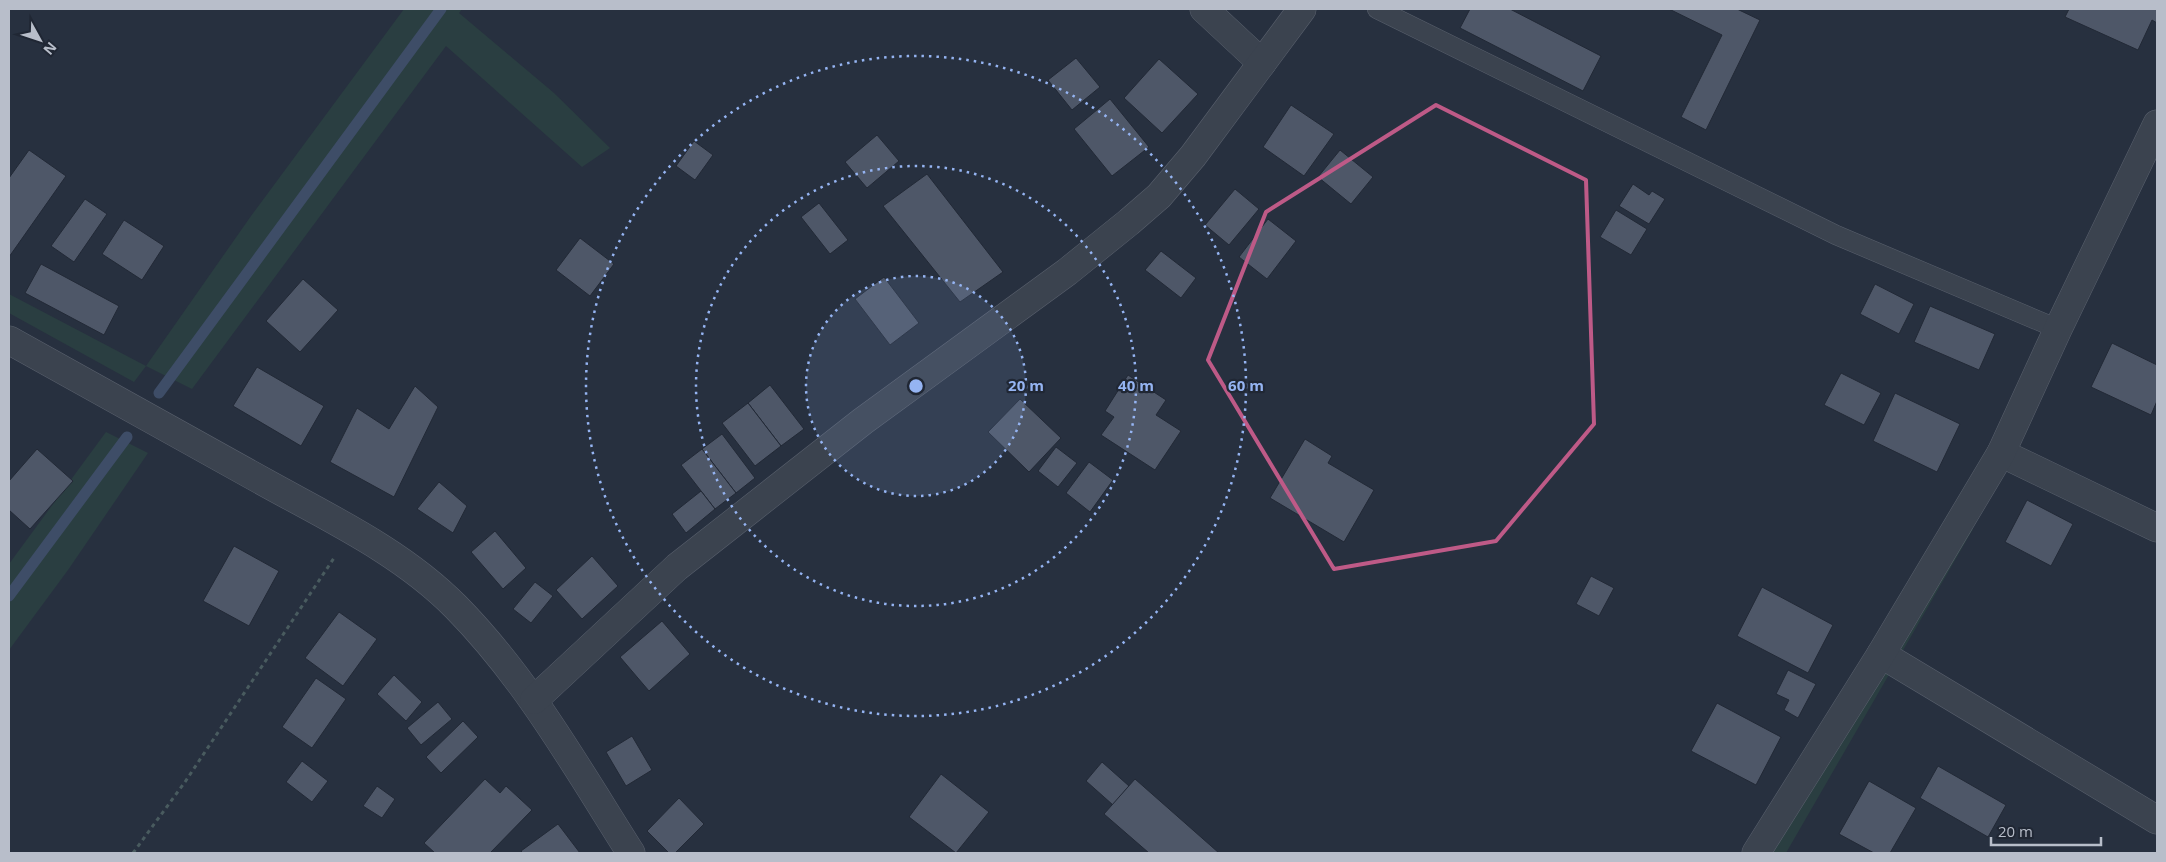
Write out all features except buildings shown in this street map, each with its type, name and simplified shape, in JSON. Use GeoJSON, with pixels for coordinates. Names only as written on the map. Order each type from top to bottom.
{"type":"FeatureCollection","features":[{"type":"Feature","properties":{"kind":"street"},"geometry":{"type":"LineString","coordinates":[[1204,9],[1262,63]]}},
{"type":"Feature","properties":{"kind":"street"},"geometry":{"type":"LineString","coordinates":[[534,700],[677,567],[863,421],[1067,272],[1159,196],[1193,156],[1302,9]]}},
{"type":"Feature","properties":{"kind":"street"},"geometry":{"type":"LineString","coordinates":[[1756,853],[1882,654],[2001,453],[2058,328],[2157,124]]}},
{"type":"Feature","properties":{"kind":"street"},"geometry":{"type":"LineString","coordinates":[[9,340],[352,531],[409,567],[455,607],[492,648],[534,700],[631,853]]}},
{"type":"Feature","properties":{"kind":"street"},"geometry":{"type":"LineString","coordinates":[[2001,453],[2157,528]]}},
{"type":"Feature","properties":{"kind":"street"},"geometry":{"type":"LineString","coordinates":[[1882,654],[2157,820]]}},
{"type":"Feature","properties":{"kind":"lane"},"geometry":{"type":"LineString","coordinates":[[1377,9],[1836,235],[2058,328]]}},
{"type":"Feature","properties":{"kind":"path"},"geometry":{"type":"LineString","coordinates":[[133,853],[185,782],[352,531]]}},
{"type":"Feature","properties":{"kind":"highlighted area"},"geometry":{"type":"Polygon","coordinates":[[[1436,105],[1586,180],[1594,424],[1496,541],[1334,569],[1208,360],[1266,212],[1436,105]]]}},
{"type":"Feature","properties":{"kind":"green space"},"geometry":{"type":"Polygon","coordinates":[[[404,9],[462,9],[459,13],[554,93],[610,148],[582,167],[446,46],[192,389],[146,366],[251,216],[404,9]]]}},
{"type":"Feature","properties":{"kind":"green space"},"geometry":{"type":"Polygon","coordinates":[[[9,294],[146,366],[134,382],[9,313],[9,294]]]}},
{"type":"Feature","properties":{"kind":"green space"},"geometry":{"type":"Polygon","coordinates":[[[106,432],[148,453],[68,570],[9,650],[9,564],[106,432]]]}},
{"type":"Feature","properties":{"kind":"green space"},"geometry":{"type":"Polygon","coordinates":[[[1966,526],[1973,529],[1786,853],[1771,853],[1966,526]]]}},
{"type":"Feature","properties":{"kind":"waterway"},"geometry":{"type":"LineString","coordinates":[[159,393],[441,9]]}},
{"type":"Feature","properties":{"kind":"waterway"},"geometry":{"type":"LineString","coordinates":[[9,596],[127,437]]}}]}
